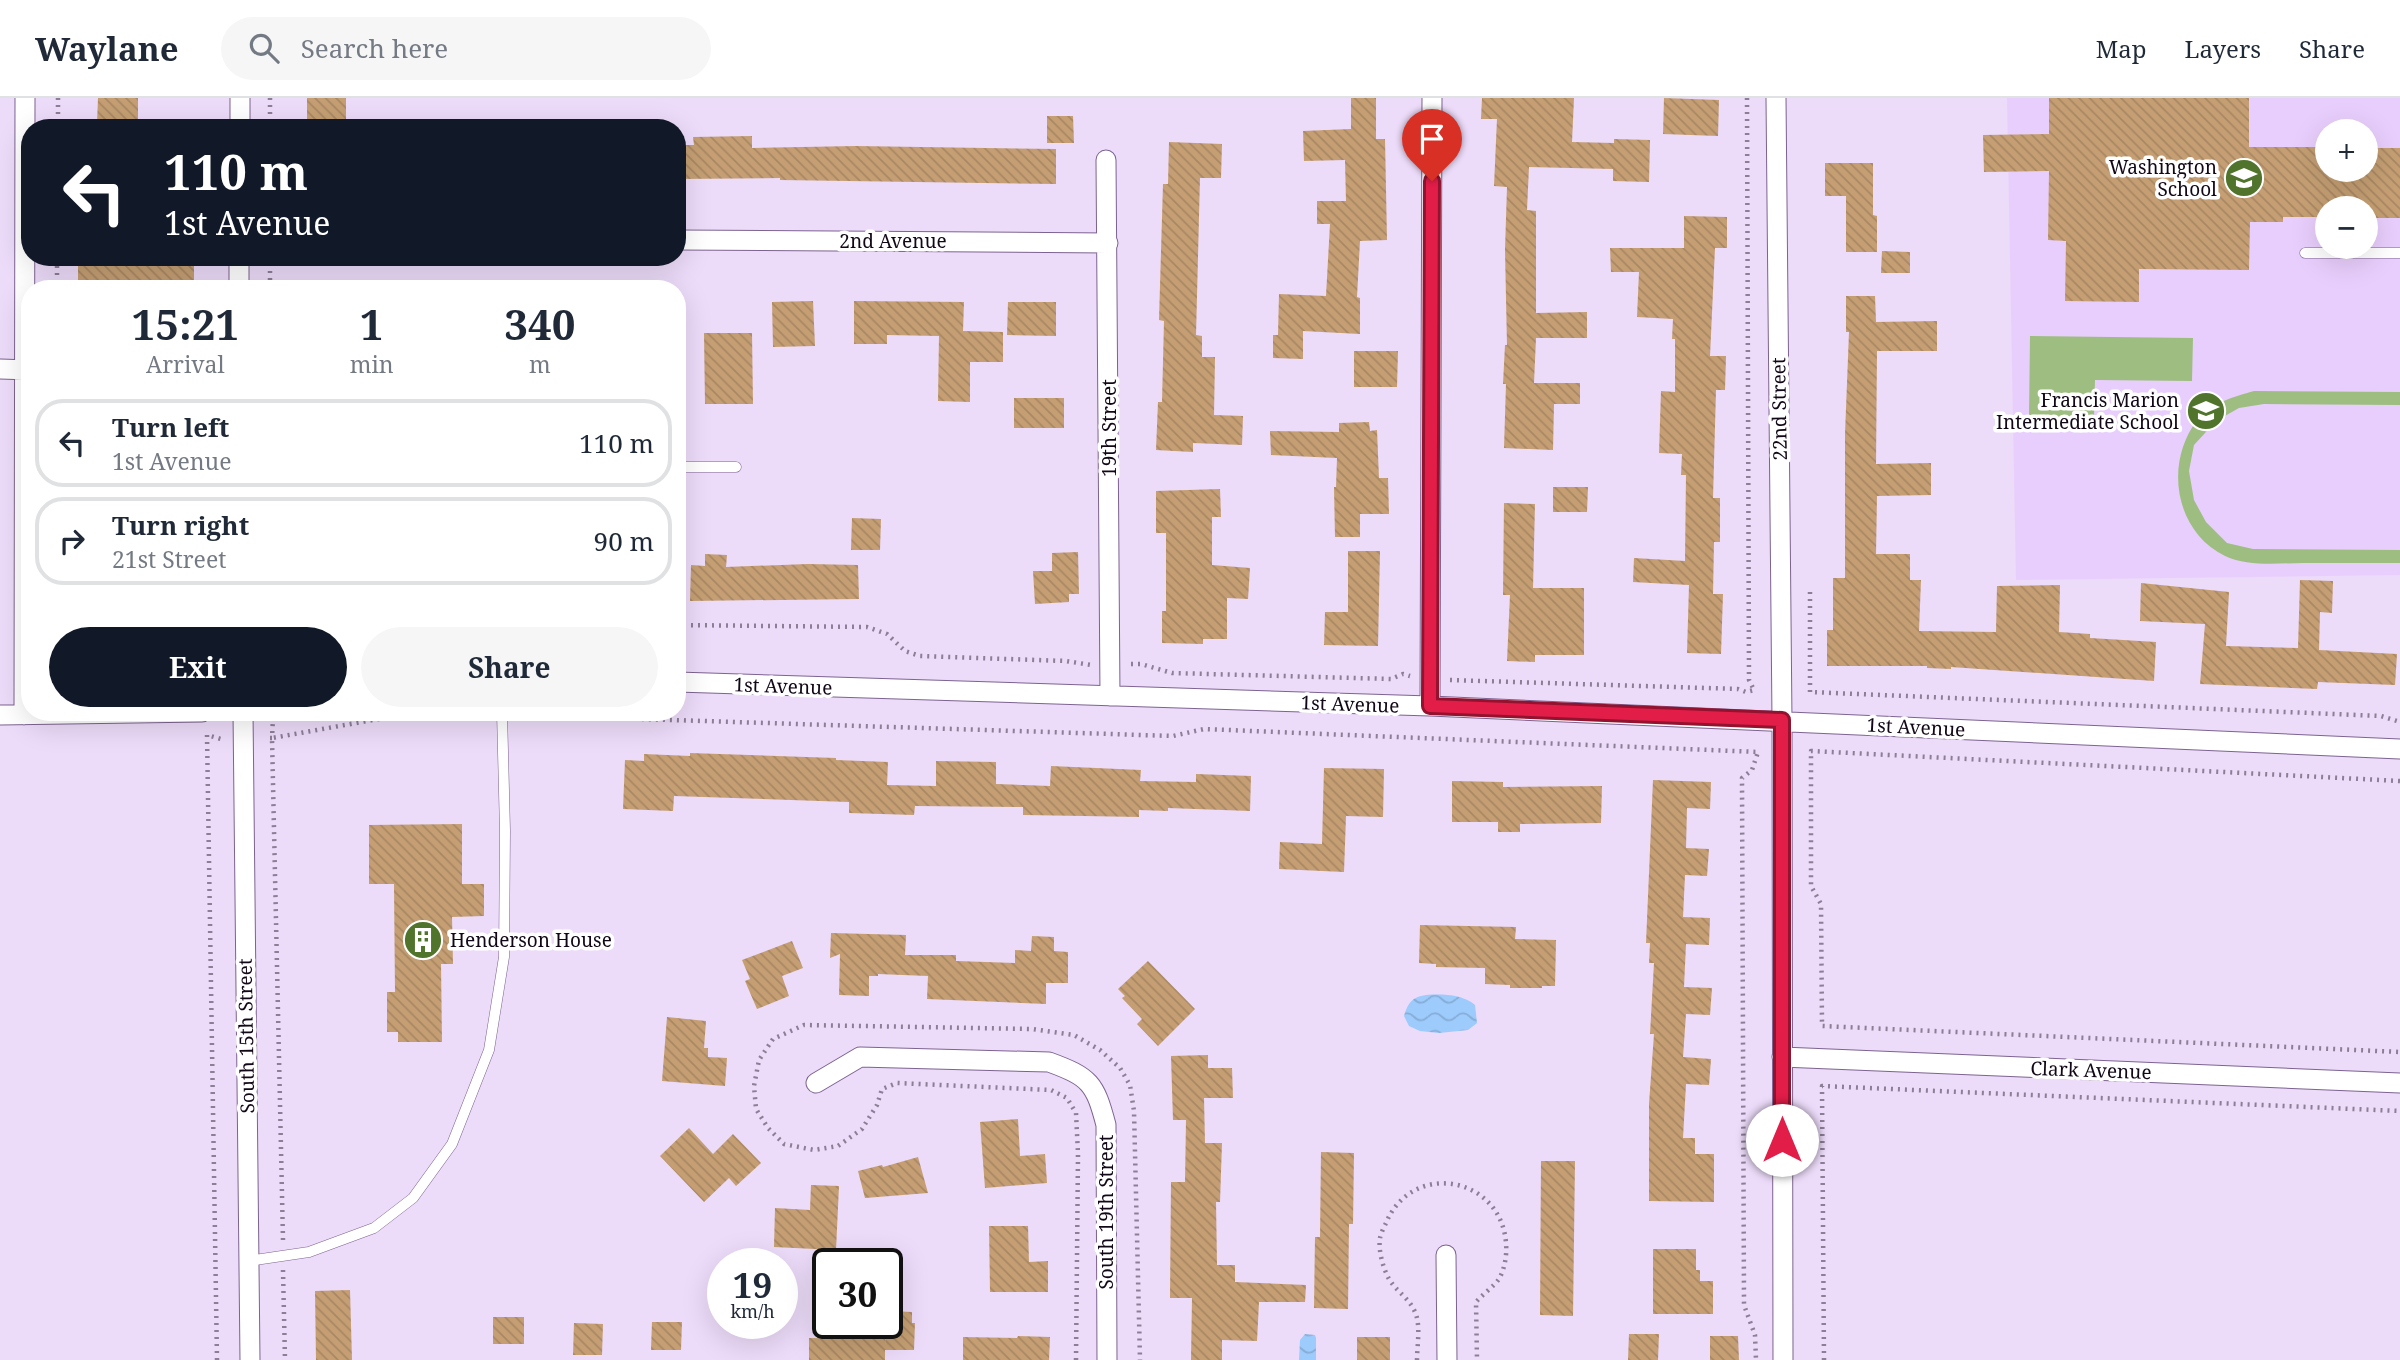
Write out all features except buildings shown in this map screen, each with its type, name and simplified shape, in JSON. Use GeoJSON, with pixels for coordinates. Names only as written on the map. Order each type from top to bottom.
{"type":"FeatureCollection","features":[{"type":"Feature","properties":{"kind":"street"},"geometry":{"type":"LineString","coordinates":[[25,98],[25,119]]}},
{"type":"Feature","properties":{"kind":"street"},"geometry":{"type":"LineString","coordinates":[[240,98],[240,119]]}},
{"type":"Feature","properties":{"kind":"street"},"geometry":{"type":"LineString","coordinates":[[1430,706],[1432,98]]}},
{"type":"Feature","properties":{"kind":"street","name":"22nd Street"},"geometry":{"type":"LineString","coordinates":[[1776,98],[1782,720],[1783,1360]]}},
{"type":"Feature","properties":{"kind":"street","name":"19th Street"},"geometry":{"type":"LineString","coordinates":[[1107,160],[1110,696]]}},
{"type":"Feature","properties":{"kind":"street","name":"2nd Avenue"},"geometry":{"type":"LineString","coordinates":[[686,240],[1108,243]]}},
{"type":"Feature","properties":{"kind":"street"},"geometry":{"type":"LineString","coordinates":[[0,369],[21,370]]}},
{"type":"Feature","properties":{"kind":"street","name":"1st Avenue"},"geometry":{"type":"LineString","coordinates":[[686,682],[1430,706],[2400,749]]}},
{"type":"Feature","properties":{"kind":"street"},"geometry":{"type":"LineString","coordinates":[[0,715],[21,716]]}},
{"type":"Feature","properties":{"kind":"street","name":"South 15th Street"},"geometry":{"type":"LineString","coordinates":[[243,721],[250,1360]]}},
{"type":"Feature","properties":{"kind":"street","name":"South 19th Street"},"geometry":{"type":"LineString","coordinates":[[816,1083],[860,1057],[1049,1062],[1078,1072],[1098,1094],[1105,1125],[1107,1360]]}},
{"type":"Feature","properties":{"kind":"street","name":"Clark Avenue"},"geometry":{"type":"LineString","coordinates":[[1782,1057],[2400,1083]]}},
{"type":"Feature","properties":{"kind":"street"},"geometry":{"type":"LineString","coordinates":[[1446,1255],[1447,1360]]}},
{"type":"Feature","properties":{"kind":"lane"},"geometry":{"type":"LineString","coordinates":[[2305,254],[2400,253]]}},
{"type":"Feature","properties":{"kind":"lane"},"geometry":{"type":"LineString","coordinates":[[686,467],[736,467]]}},
{"type":"Feature","properties":{"kind":"lane"},"geometry":{"type":"LineString","coordinates":[[248,1261],[309,1252],[374,1228],[413,1198],[452,1144],[489,1049],[504,957],[502,721]]}},
{"type":"Feature","properties":{"kind":"path"},"geometry":{"type":"LineString","coordinates":[[58,98],[58,119]]}},
{"type":"Feature","properties":{"kind":"path"},"geometry":{"type":"LineString","coordinates":[[270,98],[270,119]]}},
{"type":"Feature","properties":{"kind":"path"},"geometry":{"type":"LineString","coordinates":[[686,625],[867,627],[887,634],[905,651],[920,656],[1066,661],[1095,666],[1141,664],[1172,673],[1391,679],[1403,674],[1430,678],[1738,689],[1745,692],[1754,690],[1749,680],[1747,98]]}},
{"type":"Feature","properties":{"kind":"path"},"geometry":{"type":"LineString","coordinates":[[1810,592],[1810,692],[2381,716],[2400,722]]}},
{"type":"Feature","properties":{"kind":"path"},"geometry":{"type":"LineString","coordinates":[[686,719],[1173,736],[1204,729],[1758,752],[1752,770],[1742,778],[1744,1305],[1755,1335],[1756,1360]]}},
{"type":"Feature","properties":{"kind":"path"},"geometry":{"type":"LineString","coordinates":[[272,721],[285,1360]]}},
{"type":"Feature","properties":{"kind":"path"},"geometry":{"type":"LineString","coordinates":[[259,738],[369,721]]}},
{"type":"Feature","properties":{"kind":"path"},"geometry":{"type":"LineString","coordinates":[[217,1360],[207,735],[221,739]]}},
{"type":"Feature","properties":{"kind":"path"},"geometry":{"type":"LineString","coordinates":[[2400,780],[1811,751],[1811,886],[1821,904],[1822,1026],[2400,1052]]}},
{"type":"Feature","properties":{"kind":"path"},"geometry":{"type":"LineString","coordinates":[[1076,1360],[1078,1154],[1076,1113],[1067,1098],[1051,1090],[897,1083],[882,1089],[877,1105],[862,1129],[838,1146],[814,1150],[784,1144],[768,1128],[756,1109],[754,1086],[759,1060],[773,1039],[804,1025],[1032,1029],[1074,1035],[1100,1049],[1120,1069],[1130,1085],[1135,1111],[1140,1360]]}},
{"type":"Feature","properties":{"kind":"path"},"geometry":{"type":"LineString","coordinates":[[1824,1360],[1822,1086],[2400,1111]]}},
{"type":"Feature","properties":{"kind":"shaded area","name":"Francis Marion Intermediate School"},"geometry":{"type":"Polygon","coordinates":[[[2007,98],[2400,98],[2400,575],[2016,580],[2007,98]]]}},
{"type":"Feature","properties":{"kind":"green space"},"geometry":{"type":"Polygon","coordinates":[[[2030,336],[2193,338],[2192,381],[2095,380],[2094,418],[2029,417],[2030,336]]]}},
{"type":"Feature","properties":{"kind":"green space"},"geometry":{"type":"Polygon","coordinates":[[[2254,391],[2400,392],[2400,405],[2264,404],[2239,408],[2216,421],[2194,445],[2189,471],[2194,500],[2206,522],[2227,543],[2253,549],[2400,550],[2400,563],[2244,562],[2225,556],[2208,545],[2194,530],[2185,513],[2178,475],[2187,436],[2198,419],[2210,408],[2254,391]]]}},
{"type":"Feature","properties":{"kind":"water"},"geometry":{"type":"Polygon","coordinates":[[[1426,995],[1452,996],[1470,1001],[1475,1005],[1477,1023],[1468,1030],[1439,1033],[1420,1031],[1409,1026],[1404,1016],[1407,1008],[1411,1001],[1426,995]]]}},
{"type":"Feature","properties":{"kind":"water"},"geometry":{"type":"Polygon","coordinates":[[[1305,1334],[1315,1335],[1316,1360],[1299,1360],[1300,1340],[1305,1334]]]}},
{"type":"Feature","properties":{"kind":"place","name":"Washington School"},"geometry":{"type":"Point","coordinates":[2244,178]}},
{"type":"Feature","properties":{"kind":"place","name":"Francis Marion Intermediate School"},"geometry":{"type":"Point","coordinates":[2206,411]}},
{"type":"Feature","properties":{"kind":"place","name":"Henderson House"},"geometry":{"type":"Point","coordinates":[423,940]}},
{"type":"Feature","properties":{"kind":"route"},"geometry":{"type":"LineString","coordinates":[[1432,181],[1430,706],[1782,720],[1782,1140]]}}]}
